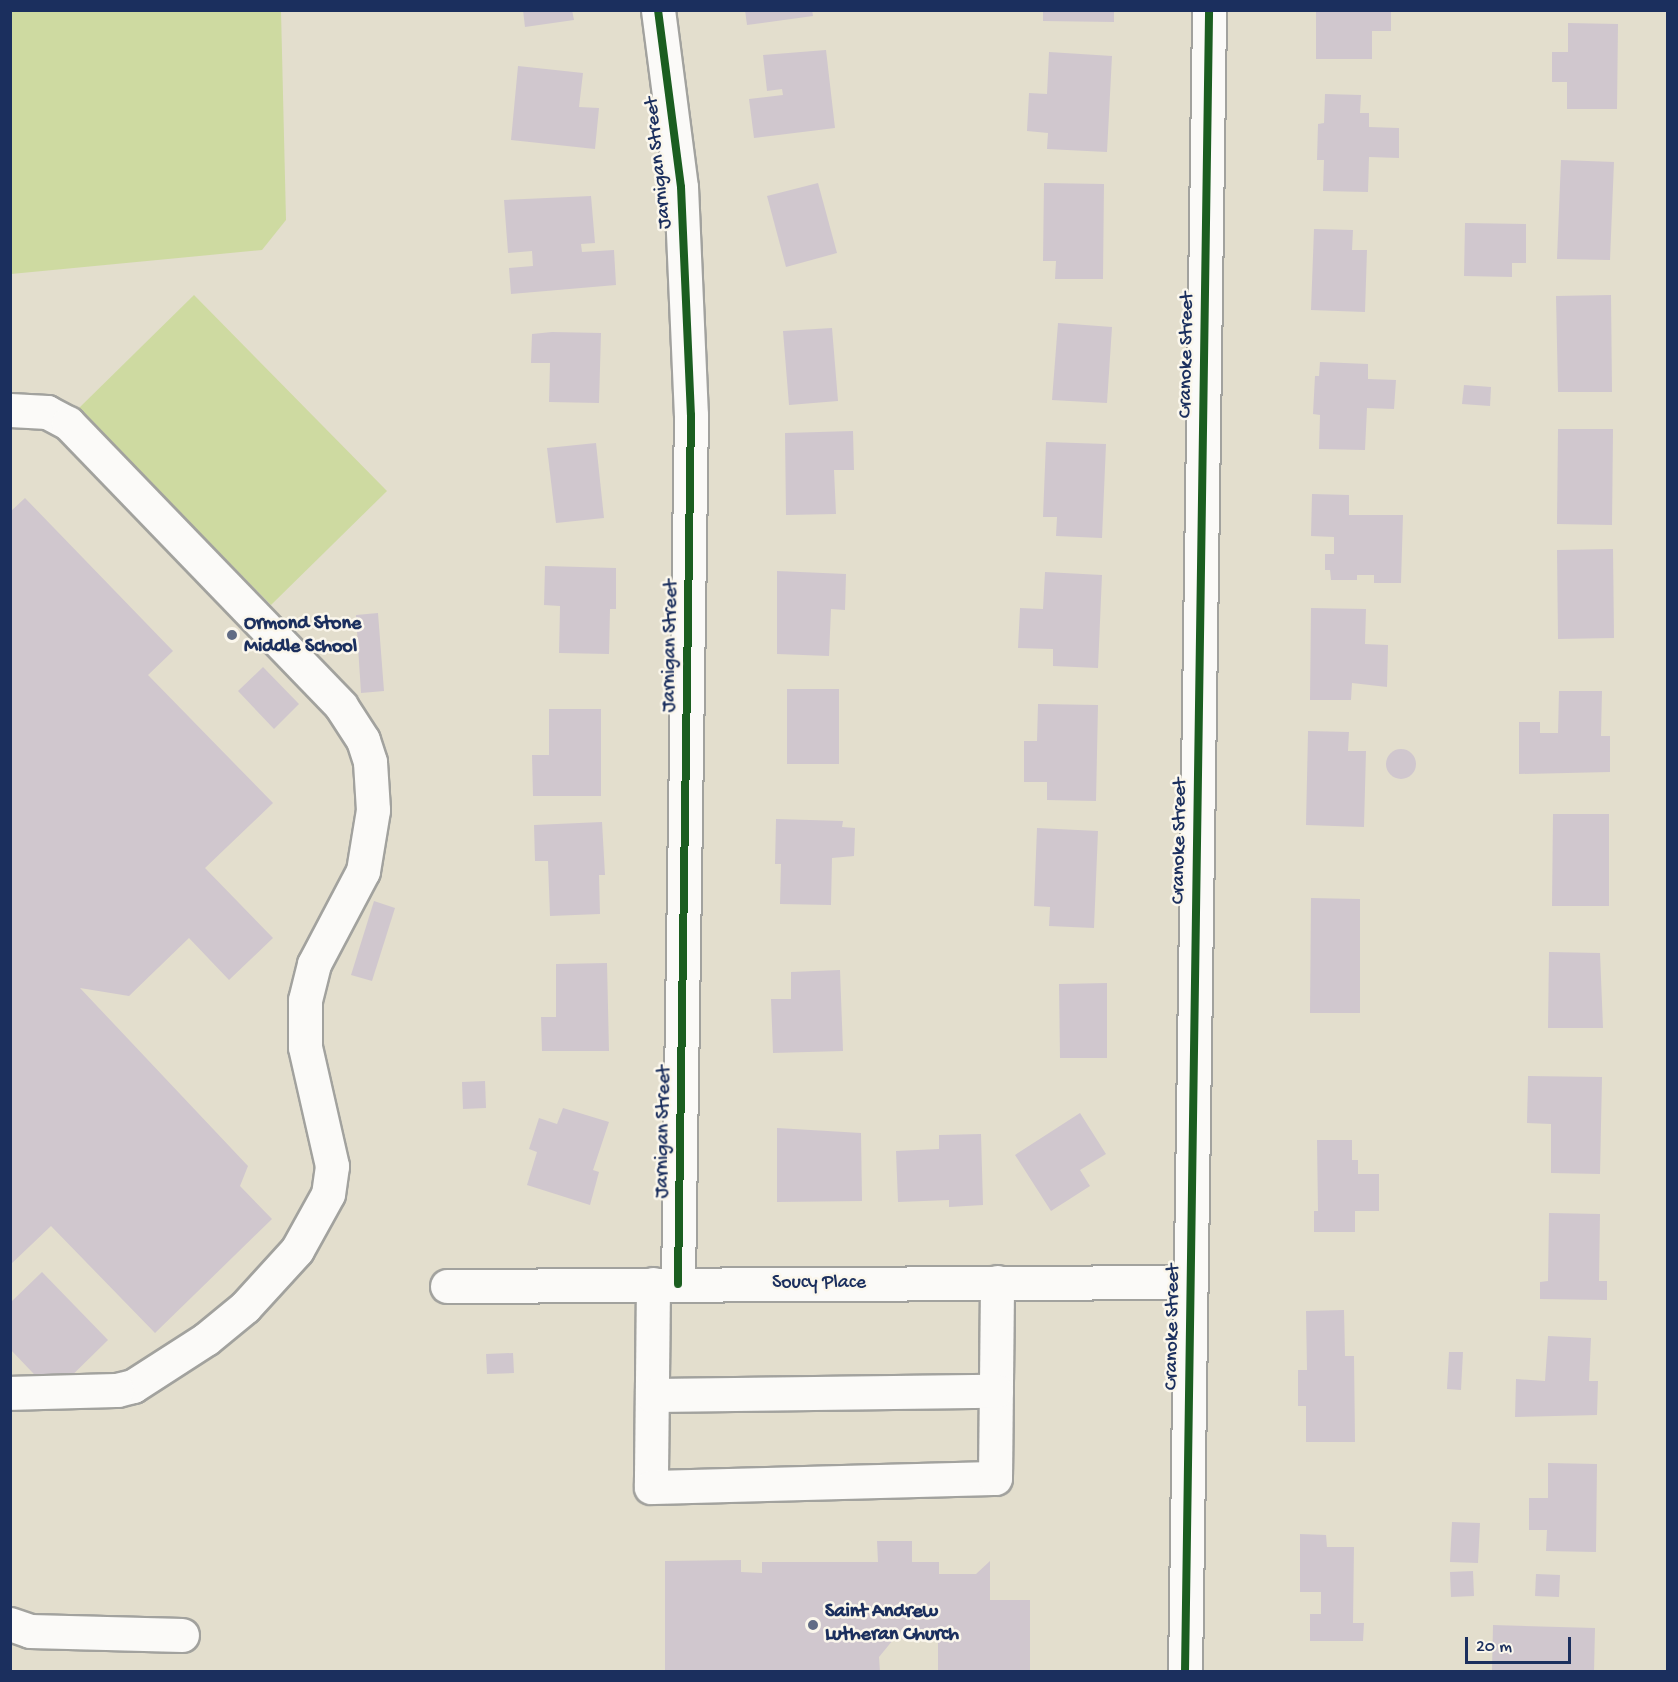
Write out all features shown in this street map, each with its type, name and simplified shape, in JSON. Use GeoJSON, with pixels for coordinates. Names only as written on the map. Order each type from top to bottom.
{"type":"FeatureCollection","features":[{"type":"Feature","properties":{"kind":"street","name":"Jarnigan Street"},"geometry":{"type":"LineString","coordinates":[[658,10],[681,187],[691,415],[666,1284],[652,1395],[651,1487],[995,1478],[996,1391]]}},
{"type":"Feature","properties":{"kind":"street","name":"Cranoke Street"},"geometry":{"type":"LineString","coordinates":[[1185,1671],[1209,10]]}},
{"type":"Feature","properties":{"kind":"street"},"geometry":{"type":"LineString","coordinates":[[10,410],[47,412],[68,423],[342,706],[363,740],[370,762],[372,810],[363,871],[314,964],[305,1000],[305,1047],[332,1166],[328,1194],[297,1250],[245,1307],[206,1339],[133,1386],[117,1390],[10,1393]]}},
{"type":"Feature","properties":{"kind":"street"},"geometry":{"type":"LineString","coordinates":[[652,1395],[996,1391],[997,1282]]}},
{"type":"Feature","properties":{"kind":"street","name":"Soucy Place"},"geometry":{"type":"LineString","coordinates":[[447,1286],[1191,1282]]}},
{"type":"Feature","properties":{"kind":"street"},"geometry":{"type":"LineString","coordinates":[[10,1624],[30,1631],[182,1635]]}},
{"type":"Feature","properties":{"kind":"green space"},"geometry":{"type":"Polygon","coordinates":[[[10,11],[281,11],[286,220],[262,250],[11,274],[10,11]]]}},
{"type":"Feature","properties":{"kind":"green space"},"geometry":{"type":"Polygon","coordinates":[[[194,295],[387,491],[271,605],[78,409],[194,295]]]}},
{"type":"Feature","properties":{"kind":"building"},"geometry":{"type":"Polygon","coordinates":[[[523,10],[572,10],[574,20],[525,27],[523,10]]]}},
{"type":"Feature","properties":{"kind":"building"},"geometry":{"type":"Polygon","coordinates":[[[745,10],[812,10],[813,16],[747,25],[745,10]]]}},
{"type":"Feature","properties":{"kind":"building"},"geometry":{"type":"Polygon","coordinates":[[[1043,10],[1114,10],[1114,22],[1043,21],[1043,10]]]}},
{"type":"Feature","properties":{"kind":"building"},"geometry":{"type":"Polygon","coordinates":[[[1316,10],[1391,10],[1391,31],[1372,31],[1372,59],[1316,59],[1316,10]]]}},
{"type":"Feature","properties":{"kind":"building"},"geometry":{"type":"Polygon","coordinates":[[[1568,23],[1618,24],[1617,109],[1567,109],[1567,82],[1552,82],[1552,52],[1568,52],[1568,23]]]}},
{"type":"Feature","properties":{"kind":"building"},"geometry":{"type":"Polygon","coordinates":[[[826,50],[835,128],[754,138],[749,99],[783,95],[782,89],[767,91],[763,55],[826,50]]]}},
{"type":"Feature","properties":{"kind":"building"},"geometry":{"type":"Polygon","coordinates":[[[1049,52],[1112,56],[1107,152],[1047,149],[1048,133],[1027,131],[1029,93],[1047,94],[1049,52]]]}},
{"type":"Feature","properties":{"kind":"building"},"geometry":{"type":"Polygon","coordinates":[[[518,66],[583,73],[579,107],[599,108],[595,149],[511,140],[518,66]]]}},
{"type":"Feature","properties":{"kind":"building"},"geometry":{"type":"Polygon","coordinates":[[[1325,94],[1361,95],[1360,113],[1369,113],[1369,127],[1399,128],[1399,158],[1369,157],[1368,192],[1323,191],[1324,160],[1317,160],[1318,124],[1324,123],[1325,94]]]}},
{"type":"Feature","properties":{"kind":"building"},"geometry":{"type":"Polygon","coordinates":[[[1561,160],[1614,162],[1610,260],[1557,259],[1561,160]]]}},
{"type":"Feature","properties":{"kind":"building"},"geometry":{"type":"Polygon","coordinates":[[[818,183],[837,253],[786,267],[767,196],[818,183]]]}},
{"type":"Feature","properties":{"kind":"building"},"geometry":{"type":"Polygon","coordinates":[[[1044,183],[1104,184],[1103,279],[1055,279],[1056,261],[1043,261],[1044,183]]]}},
{"type":"Feature","properties":{"kind":"building"},"geometry":{"type":"Polygon","coordinates":[[[591,196],[595,243],[581,244],[582,252],[614,250],[616,285],[511,294],[509,268],[533,266],[532,251],[508,253],[504,200],[591,196]]]}},
{"type":"Feature","properties":{"kind":"building"},"geometry":{"type":"Polygon","coordinates":[[[1465,223],[1526,224],[1526,263],[1512,263],[1512,277],[1464,276],[1465,223]]]}},
{"type":"Feature","properties":{"kind":"building"},"geometry":{"type":"Polygon","coordinates":[[[1314,229],[1353,230],[1352,250],[1367,250],[1365,312],[1311,310],[1314,229]]]}},
{"type":"Feature","properties":{"kind":"building"},"geometry":{"type":"Polygon","coordinates":[[[1611,295],[1612,392],[1558,392],[1556,296],[1611,295]]]}},
{"type":"Feature","properties":{"kind":"building"},"geometry":{"type":"Polygon","coordinates":[[[1058,323],[1112,327],[1107,403],[1052,400],[1058,323]]]}},
{"type":"Feature","properties":{"kind":"building"},"geometry":{"type":"Polygon","coordinates":[[[832,328],[838,401],[789,405],[783,331],[832,328]]]}},
{"type":"Feature","properties":{"kind":"building"},"geometry":{"type":"Polygon","coordinates":[[[601,333],[599,403],[549,402],[550,363],[531,363],[532,334],[601,333]]]}},
{"type":"Feature","properties":{"kind":"building"},"geometry":{"type":"Polygon","coordinates":[[[1320,362],[1368,364],[1368,379],[1396,380],[1394,409],[1367,408],[1365,450],[1319,449],[1320,415],[1313,414],[1315,376],[1319,376],[1320,362]]]}},
{"type":"Feature","properties":{"kind":"building"},"geometry":{"type":"Polygon","coordinates":[[[1464,385],[1491,387],[1490,406],[1462,404],[1464,385]]]}},
{"type":"Feature","properties":{"kind":"building"},"geometry":{"type":"Polygon","coordinates":[[[1558,429],[1613,429],[1612,525],[1557,524],[1558,429]]]}},
{"type":"Feature","properties":{"kind":"building"},"geometry":{"type":"Polygon","coordinates":[[[853,431],[854,470],[834,470],[836,514],[786,515],[785,433],[853,431]]]}},
{"type":"Feature","properties":{"kind":"building"},"geometry":{"type":"Polygon","coordinates":[[[1046,442],[1106,444],[1102,538],[1056,536],[1057,517],[1043,517],[1046,442]]]}},
{"type":"Feature","properties":{"kind":"building"},"geometry":{"type":"Polygon","coordinates":[[[596,443],[604,518],[556,523],[547,448],[596,443]]]}},
{"type":"Feature","properties":{"kind":"building"},"geometry":{"type":"Polygon","coordinates":[[[1312,494],[1349,495],[1349,515],[1403,515],[1401,583],[1374,583],[1374,575],[1357,575],[1357,580],[1331,580],[1330,570],[1325,570],[1325,554],[1334,554],[1334,537],[1311,536],[1312,494]]]}},
{"type":"Feature","properties":{"kind":"building"},"geometry":{"type":"Polygon","coordinates":[[[25,498],[173,651],[148,675],[273,803],[205,868],[273,938],[229,980],[189,938],[129,996],[80,988],[248,1166],[240,1186],[272,1219],[155,1333],[51,1226],[10,1265],[10,512],[25,498]]]}},
{"type":"Feature","properties":{"kind":"building"},"geometry":{"type":"Polygon","coordinates":[[[1613,549],[1614,638],[1558,639],[1557,550],[1613,549]]]}},
{"type":"Feature","properties":{"kind":"building"},"geometry":{"type":"Polygon","coordinates":[[[545,566],[616,568],[616,609],[610,609],[609,654],[559,653],[560,606],[544,605],[545,566]]]}},
{"type":"Feature","properties":{"kind":"building"},"geometry":{"type":"Polygon","coordinates":[[[777,571],[846,574],[845,610],[831,609],[829,656],[777,654],[777,571]]]}},
{"type":"Feature","properties":{"kind":"building"},"geometry":{"type":"Polygon","coordinates":[[[1045,572],[1102,575],[1098,668],[1053,666],[1053,649],[1018,648],[1020,608],[1043,609],[1045,572]]]}},
{"type":"Feature","properties":{"kind":"building"},"geometry":{"type":"Polygon","coordinates":[[[1311,608],[1366,609],[1365,644],[1388,645],[1387,687],[1352,683],[1351,700],[1310,700],[1311,608]]]}},
{"type":"Feature","properties":{"kind":"building"},"geometry":{"type":"Polygon","coordinates":[[[378,613],[384,691],[361,693],[356,615],[378,613]]]}},
{"type":"Feature","properties":{"kind":"building"},"geometry":{"type":"Polygon","coordinates":[[[263,667],[299,704],[274,729],[238,691],[263,667]]]}},
{"type":"Feature","properties":{"kind":"building"},"geometry":{"type":"Polygon","coordinates":[[[787,689],[839,689],[839,764],[787,764],[787,689]]]}},
{"type":"Feature","properties":{"kind":"building"},"geometry":{"type":"Polygon","coordinates":[[[1559,691],[1602,691],[1601,736],[1610,736],[1610,772],[1519,774],[1519,722],[1540,722],[1540,733],[1558,733],[1559,691]]]}},
{"type":"Feature","properties":{"kind":"building"},"geometry":{"type":"Polygon","coordinates":[[[1038,704],[1098,705],[1096,801],[1047,800],[1047,782],[1024,782],[1024,741],[1037,741],[1038,704]]]}},
{"type":"Feature","properties":{"kind":"building"},"geometry":{"type":"Polygon","coordinates":[[[549,709],[601,709],[601,796],[533,796],[532,755],[549,755],[549,709]]]}},
{"type":"Feature","properties":{"kind":"building"},"geometry":{"type":"Polygon","coordinates":[[[1308,731],[1349,732],[1348,751],[1366,751],[1364,827],[1306,825],[1308,731]]]}},
{"type":"Feature","properties":{"kind":"building"},"geometry":{"type":"Polygon","coordinates":[[[1401,749],[1412,753],[1416,764],[1412,775],[1401,779],[1390,775],[1386,764],[1390,753],[1401,749]]]}},
{"type":"Feature","properties":{"kind":"building"},"geometry":{"type":"Polygon","coordinates":[[[1553,814],[1609,814],[1609,906],[1552,906],[1553,814]]]}},
{"type":"Feature","properties":{"kind":"building"},"geometry":{"type":"Polygon","coordinates":[[[776,819],[843,821],[842,827],[855,828],[854,856],[832,858],[831,905],[780,904],[781,864],[775,864],[776,819]]]}},
{"type":"Feature","properties":{"kind":"building"},"geometry":{"type":"Polygon","coordinates":[[[602,822],[605,875],[599,875],[600,914],[550,916],[548,861],[535,861],[534,825],[602,822]]]}},
{"type":"Feature","properties":{"kind":"building"},"geometry":{"type":"Polygon","coordinates":[[[1037,828],[1098,831],[1094,928],[1049,926],[1050,907],[1034,906],[1037,828]]]}},
{"type":"Feature","properties":{"kind":"building"},"geometry":{"type":"Polygon","coordinates":[[[1311,898],[1360,899],[1360,1013],[1310,1013],[1311,898]]]}},
{"type":"Feature","properties":{"kind":"building"},"geometry":{"type":"Polygon","coordinates":[[[374,901],[395,908],[372,981],[351,975],[374,901]]]}},
{"type":"Feature","properties":{"kind":"building"},"geometry":{"type":"Polygon","coordinates":[[[1549,952],[1600,953],[1603,1028],[1548,1028],[1549,952]]]}},
{"type":"Feature","properties":{"kind":"building"},"geometry":{"type":"Polygon","coordinates":[[[607,963],[609,1051],[542,1051],[541,1017],[556,1017],[556,964],[607,963]]]}},
{"type":"Feature","properties":{"kind":"building"},"geometry":{"type":"Polygon","coordinates":[[[840,970],[843,1051],[773,1053],[771,999],[791,999],[791,972],[840,970]]]}},
{"type":"Feature","properties":{"kind":"building"},"geometry":{"type":"Polygon","coordinates":[[[1107,983],[1107,1058],[1060,1058],[1059,984],[1107,983]]]}},
{"type":"Feature","properties":{"kind":"building"},"geometry":{"type":"Polygon","coordinates":[[[1528,1076],[1602,1077],[1600,1174],[1551,1173],[1551,1124],[1527,1123],[1528,1076]]]}},
{"type":"Feature","properties":{"kind":"building"},"geometry":{"type":"Polygon","coordinates":[[[485,1081],[486,1108],[463,1109],[462,1082],[485,1081]]]}},
{"type":"Feature","properties":{"kind":"building"},"geometry":{"type":"Polygon","coordinates":[[[563,1108],[609,1122],[593,1170],[599,1172],[590,1205],[527,1185],[537,1152],[529,1149],[539,1118],[557,1124],[563,1108]]]}},
{"type":"Feature","properties":{"kind":"building"},"geometry":{"type":"Polygon","coordinates":[[[1080,1113],[1106,1154],[1080,1170],[1090,1186],[1051,1211],[1015,1155],[1080,1113]]]}},
{"type":"Feature","properties":{"kind":"building"},"geometry":{"type":"Polygon","coordinates":[[[777,1128],[861,1133],[862,1201],[777,1202],[777,1128]]]}},
{"type":"Feature","properties":{"kind":"building"},"geometry":{"type":"Polygon","coordinates":[[[981,1134],[983,1205],[949,1207],[949,1200],[898,1202],[896,1151],[939,1149],[939,1135],[981,1134]]]}},
{"type":"Feature","properties":{"kind":"building"},"geometry":{"type":"Polygon","coordinates":[[[1317,1140],[1352,1140],[1352,1160],[1358,1160],[1358,1174],[1379,1174],[1379,1211],[1355,1211],[1355,1232],[1314,1232],[1314,1211],[1318,1211],[1317,1140]]]}},
{"type":"Feature","properties":{"kind":"building"},"geometry":{"type":"Polygon","coordinates":[[[1549,1213],[1600,1214],[1599,1281],[1607,1281],[1607,1300],[1540,1299],[1540,1282],[1548,1281],[1549,1213]]]}},
{"type":"Feature","properties":{"kind":"building"},"geometry":{"type":"Polygon","coordinates":[[[42,1272],[108,1340],[53,1394],[10,1349],[10,1303],[42,1272]]]}},
{"type":"Feature","properties":{"kind":"building"},"geometry":{"type":"Polygon","coordinates":[[[1344,1310],[1345,1356],[1354,1356],[1355,1442],[1306,1442],[1306,1406],[1298,1406],[1298,1370],[1307,1370],[1306,1311],[1344,1310]]]}},
{"type":"Feature","properties":{"kind":"building"},"geometry":{"type":"Polygon","coordinates":[[[1548,1336],[1591,1338],[1589,1381],[1598,1381],[1597,1415],[1515,1417],[1516,1379],[1545,1381],[1548,1336]]]}},
{"type":"Feature","properties":{"kind":"building"},"geometry":{"type":"Polygon","coordinates":[[[1449,1352],[1463,1352],[1461,1390],[1447,1389],[1449,1352]]]}},
{"type":"Feature","properties":{"kind":"building"},"geometry":{"type":"Polygon","coordinates":[[[513,1353],[514,1373],[487,1374],[486,1354],[513,1353]]]}},
{"type":"Feature","properties":{"kind":"building"},"geometry":{"type":"Polygon","coordinates":[[[1548,1463],[1597,1464],[1596,1552],[1546,1551],[1547,1530],[1529,1530],[1529,1498],[1548,1498],[1548,1463]]]}},
{"type":"Feature","properties":{"kind":"building"},"geometry":{"type":"Polygon","coordinates":[[[1452,1522],[1480,1523],[1478,1563],[1450,1562],[1452,1522]]]}},
{"type":"Feature","properties":{"kind":"building"},"geometry":{"type":"Polygon","coordinates":[[[1300,1534],[1326,1535],[1327,1547],[1354,1547],[1353,1623],[1364,1623],[1363,1641],[1310,1641],[1310,1614],[1321,1614],[1321,1592],[1300,1592],[1300,1534]]]}},
{"type":"Feature","properties":{"kind":"building","name":"Saint Andrew Lutheran Church"},"geometry":{"type":"Polygon","coordinates":[[[877,1541],[912,1541],[912,1562],[939,1562],[939,1574],[976,1574],[990,1561],[990,1600],[1030,1600],[1030,1672],[938,1672],[938,1629],[902,1629],[879,1657],[880,1672],[665,1672],[665,1561],[741,1560],[741,1572],[762,1573],[762,1562],[878,1562],[877,1541]]]}},
{"type":"Feature","properties":{"kind":"building"},"geometry":{"type":"Polygon","coordinates":[[[1473,1571],[1474,1596],[1451,1597],[1450,1572],[1473,1571]]]}},
{"type":"Feature","properties":{"kind":"building"},"geometry":{"type":"Polygon","coordinates":[[[1536,1574],[1560,1575],[1559,1597],[1535,1596],[1536,1574]]]}},
{"type":"Feature","properties":{"kind":"building"},"geometry":{"type":"Polygon","coordinates":[[[1493,1625],[1595,1628],[1594,1672],[1492,1672],[1493,1625]]]}},
{"type":"Feature","properties":{"kind":"cycle path"},"geometry":{"type":"LineString","coordinates":[[658,10],[681,187],[691,415],[678,1284]]}},
{"type":"Feature","properties":{"kind":"cycle path"},"geometry":{"type":"LineString","coordinates":[[1185,1672],[1209,10]]}},
{"type":"Feature","properties":{"kind":"place","name":"Ormond Stone Middle School"},"geometry":{"type":"Point","coordinates":[232,635]}},
{"type":"Feature","properties":{"kind":"place","name":"Saint Andrew Lutheran Church"},"geometry":{"type":"Point","coordinates":[813,1625]}}]}
